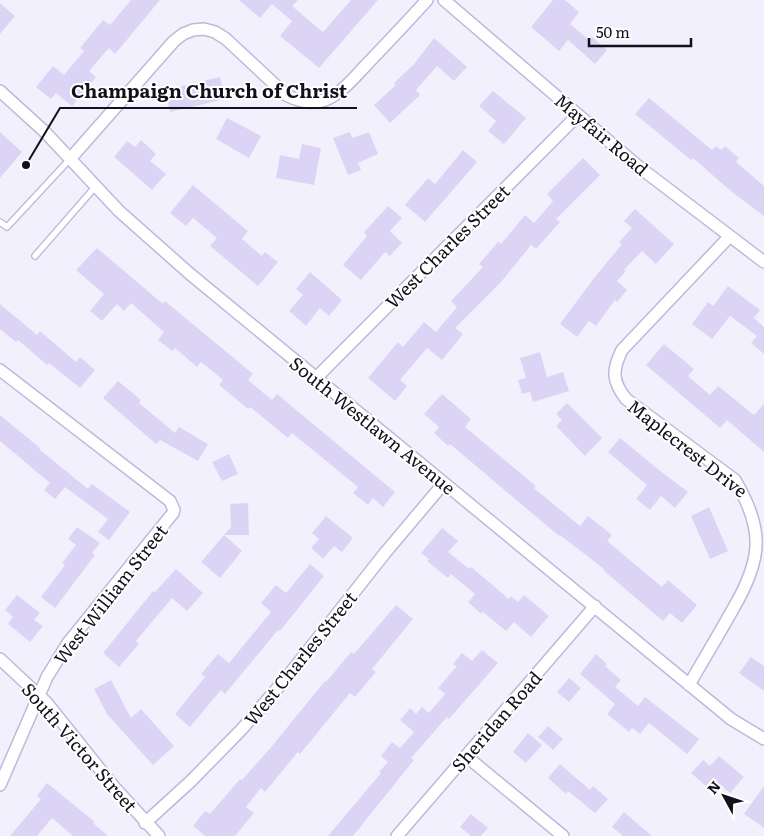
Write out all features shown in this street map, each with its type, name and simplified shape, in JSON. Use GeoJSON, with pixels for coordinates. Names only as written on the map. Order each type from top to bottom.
{"type":"FeatureCollection","features":[{"type":"Feature","properties":{"kind":"street"},"geometry":{"type":"LineString","coordinates":[[70,159],[162,53],[183,34],[199,30],[215,32],[226,38],[286,95],[298,102],[318,102],[333,96],[350,82],[427,0]]}},
{"type":"Feature","properties":{"kind":"street","name":"Mayfair Road"},"geometry":{"type":"LineString","coordinates":[[444,0],[639,167],[764,262]]}},
{"type":"Feature","properties":{"kind":"street","name":"South Westlawn Avenue"},"geometry":{"type":"LineString","coordinates":[[0,91],[45,132],[118,211],[153,243],[689,685],[731,719],[764,739]]}},
{"type":"Feature","properties":{"kind":"street","name":"West Charles Street"},"geometry":{"type":"LineString","coordinates":[[316,378],[578,115]]}},
{"type":"Feature","properties":{"kind":"street","name":"Maplecrest Drive"},"geometry":{"type":"LineString","coordinates":[[689,685],[752,578],[764,544],[761,517],[749,494],[735,480],[626,399],[617,386],[614,372],[616,362],[622,350],[730,236]]}},
{"type":"Feature","properties":{"kind":"street","name":"West William Street"},"geometry":{"type":"LineString","coordinates":[[0,370],[170,501],[173,506],[173,513],[68,643],[47,677],[0,785]]}},
{"type":"Feature","properties":{"kind":"street","name":"West Charles Street"},"geometry":{"type":"LineString","coordinates":[[145,823],[241,730],[288,676],[385,553],[444,483]]}},
{"type":"Feature","properties":{"kind":"street","name":"Sheridan Road"},"geometry":{"type":"LineString","coordinates":[[398,836],[594,606]]}},
{"type":"Feature","properties":{"kind":"street","name":"South Victor Street"},"geometry":{"type":"LineString","coordinates":[[0,659],[39,695],[115,788],[145,823],[159,836]]}},
{"type":"Feature","properties":{"kind":"street"},"geometry":{"type":"LineString","coordinates":[[466,756],[563,836]]}},
{"type":"Feature","properties":{"kind":"lane"},"geometry":{"type":"LineString","coordinates":[[0,222],[7,227],[70,159]]}},
{"type":"Feature","properties":{"kind":"lane"},"geometry":{"type":"LineString","coordinates":[[36,256],[96,186]]}},
{"type":"Feature","properties":{"kind":"building"},"geometry":{"type":"Polygon","coordinates":[[[131,0],[160,0],[115,54],[109,48],[89,71],[96,77],[72,106],[56,93],[51,99],[36,87],[53,66],[64,75],[84,51],[80,48],[103,20],[110,25],[131,0]]]}},
{"type":"Feature","properties":{"kind":"building"},"geometry":{"type":"Polygon","coordinates":[[[239,0],[298,0],[292,6],[323,32],[351,0],[378,0],[319,68],[280,36],[292,21],[272,4],[260,18],[239,0]]]}},
{"type":"Feature","properties":{"kind":"building"},"geometry":{"type":"Polygon","coordinates":[[[553,0],[565,0],[579,12],[570,24],[589,40],[592,37],[607,50],[595,64],[568,40],[559,51],[531,27],[553,0]]]}},
{"type":"Feature","properties":{"kind":"building"},"geometry":{"type":"Polygon","coordinates":[[[0,3],[15,16],[0,34],[0,3]]]}},
{"type":"Feature","properties":{"kind":"building"},"geometry":{"type":"Polygon","coordinates":[[[434,38],[467,67],[454,81],[437,66],[416,90],[420,95],[390,123],[374,105],[396,85],[394,83],[414,64],[434,38]]]}},
{"type":"Feature","properties":{"kind":"building"},"geometry":{"type":"Polygon","coordinates":[[[220,77],[225,99],[170,112],[165,90],[220,77]]]}},
{"type":"Feature","properties":{"kind":"building"},"geometry":{"type":"Polygon","coordinates":[[[493,91],[526,118],[504,144],[488,131],[496,121],[479,106],[493,91]]]}},
{"type":"Feature","properties":{"kind":"building"},"geometry":{"type":"Polygon","coordinates":[[[649,98],[712,150],[716,146],[721,150],[725,146],[739,158],[736,162],[764,186],[764,216],[635,114],[649,98]]]}},
{"type":"Feature","properties":{"kind":"building"},"geometry":{"type":"Polygon","coordinates":[[[227,118],[261,136],[249,158],[216,139],[227,118]]]}},
{"type":"Feature","properties":{"kind":"building"},"geometry":{"type":"Polygon","coordinates":[[[0,132],[22,152],[0,178],[0,132]]]}},
{"type":"Feature","properties":{"kind":"building"},"geometry":{"type":"Polygon","coordinates":[[[350,132],[352,138],[369,132],[378,154],[358,163],[361,170],[348,175],[333,138],[350,132]]]}},
{"type":"Feature","properties":{"kind":"building"},"geometry":{"type":"Polygon","coordinates":[[[141,140],[156,154],[150,161],[166,174],[152,190],[114,157],[127,141],[135,147],[141,140]]]}},
{"type":"Feature","properties":{"kind":"building"},"geometry":{"type":"Polygon","coordinates":[[[302,144],[321,148],[314,185],[276,178],[280,155],[299,159],[302,144]]]}},
{"type":"Feature","properties":{"kind":"building"},"geometry":{"type":"Polygon","coordinates":[[[463,150],[477,162],[425,222],[405,205],[428,178],[435,184],[463,150]]]}},
{"type":"Feature","properties":{"kind":"building"},"geometry":{"type":"Polygon","coordinates":[[[583,158],[600,175],[556,219],[560,222],[536,249],[531,245],[501,282],[455,328],[463,334],[442,360],[427,348],[400,380],[407,386],[395,401],[368,378],[398,342],[403,347],[424,322],[436,332],[457,307],[451,301],[483,267],[479,264],[498,242],[501,244],[525,215],[534,223],[553,201],[547,194],[583,158]]]}},
{"type":"Feature","properties":{"kind":"building"},"geometry":{"type":"Polygon","coordinates":[[[193,185],[248,231],[242,239],[262,256],[265,252],[278,262],[258,286],[210,246],[217,238],[193,218],[186,226],[170,213],[193,185]]]}},
{"type":"Feature","properties":{"kind":"building"},"geometry":{"type":"Polygon","coordinates":[[[388,206],[402,218],[390,231],[402,243],[390,256],[385,252],[361,280],[343,265],[367,236],[364,232],[388,206]]]}},
{"type":"Feature","properties":{"kind":"building"},"geometry":{"type":"Polygon","coordinates":[[[635,209],[674,244],[656,264],[642,251],[624,270],[626,271],[617,281],[627,290],[617,302],[615,300],[596,326],[589,321],[577,337],[560,324],[622,244],[619,242],[632,228],[624,221],[635,209]]]}},
{"type":"Feature","properties":{"kind":"building"},"geometry":{"type":"Polygon","coordinates":[[[97,248],[163,304],[165,301],[253,374],[248,380],[272,400],[277,394],[395,492],[383,507],[373,498],[368,505],[353,493],[358,487],[292,433],[288,438],[250,407],[248,409],[219,385],[223,380],[201,362],[197,367],[175,348],[172,351],[158,340],[164,332],[131,303],[124,311],[117,304],[102,321],[90,311],[104,294],[76,270],[97,248]]]}},
{"type":"Feature","properties":{"kind":"building"},"geometry":{"type":"Polygon","coordinates":[[[310,272],[342,300],[329,316],[320,308],[306,326],[289,311],[303,295],[296,289],[310,272]]]}},
{"type":"Feature","properties":{"kind":"building"},"geometry":{"type":"Polygon","coordinates":[[[728,286],[760,310],[754,318],[764,327],[764,354],[751,343],[757,336],[730,316],[712,339],[692,324],[708,302],[713,306],[728,286]]]}},
{"type":"Feature","properties":{"kind":"building"},"geometry":{"type":"Polygon","coordinates":[[[0,304],[37,335],[40,331],[76,362],[80,357],[95,370],[80,388],[49,363],[47,365],[18,340],[16,342],[0,329],[0,304]]]}},
{"type":"Feature","properties":{"kind":"building"},"geometry":{"type":"Polygon","coordinates":[[[664,344],[694,369],[688,376],[710,395],[718,386],[754,415],[764,404],[764,452],[727,420],[720,428],[646,365],[664,344]]]}},
{"type":"Feature","properties":{"kind":"building"},"geometry":{"type":"Polygon","coordinates":[[[540,352],[547,377],[563,372],[569,391],[533,402],[530,392],[522,394],[518,380],[526,378],[520,358],[540,352]]]}},
{"type":"Feature","properties":{"kind":"building"},"geometry":{"type":"Polygon","coordinates":[[[118,381],[141,400],[139,403],[175,433],[179,427],[208,444],[198,461],[160,440],[156,444],[103,398],[118,381]]]}},
{"type":"Feature","properties":{"kind":"building"},"geometry":{"type":"Polygon","coordinates":[[[442,394],[471,419],[465,427],[536,486],[534,488],[580,526],[588,516],[612,535],[607,541],[662,587],[668,580],[697,605],[682,623],[670,613],[663,621],[604,569],[559,536],[450,444],[448,446],[434,433],[439,427],[424,414],[442,394]]]}},
{"type":"Feature","properties":{"kind":"building"},"geometry":{"type":"Polygon","coordinates":[[[567,403],[602,438],[585,456],[556,426],[562,420],[556,414],[567,403]]]}},
{"type":"Feature","properties":{"kind":"building"},"geometry":{"type":"Polygon","coordinates":[[[0,415],[88,489],[92,484],[130,512],[109,540],[98,532],[108,519],[65,487],[55,499],[44,490],[50,483],[0,441],[0,415]]]}},
{"type":"Feature","properties":{"kind":"building"},"geometry":{"type":"Polygon","coordinates":[[[620,438],[688,492],[675,508],[661,496],[650,510],[636,499],[647,485],[608,452],[620,438]]]}},
{"type":"Feature","properties":{"kind":"building"},"geometry":{"type":"Polygon","coordinates":[[[229,454],[238,474],[222,481],[212,462],[229,454]]]}},
{"type":"Feature","properties":{"kind":"building"},"geometry":{"type":"Polygon","coordinates":[[[248,503],[249,535],[224,535],[231,527],[230,504],[248,503]]]}},
{"type":"Feature","properties":{"kind":"building"},"geometry":{"type":"Polygon","coordinates":[[[709,507],[728,551],[710,559],[691,516],[709,507]]]}},
{"type":"Feature","properties":{"kind":"building"},"geometry":{"type":"Polygon","coordinates":[[[326,516],[353,538],[342,552],[334,546],[323,559],[311,548],[319,539],[312,533],[326,516]]]}},
{"type":"Feature","properties":{"kind":"building"},"geometry":{"type":"Polygon","coordinates":[[[77,527],[100,543],[92,553],[95,555],[55,608],[41,597],[65,565],[62,563],[76,545],[68,539],[77,527]]]}},
{"type":"Feature","properties":{"kind":"building"},"geometry":{"type":"Polygon","coordinates":[[[442,528],[458,541],[448,552],[469,569],[471,567],[509,599],[511,596],[518,602],[524,595],[549,616],[531,637],[514,622],[506,631],[483,612],[481,614],[468,602],[475,594],[451,574],[448,578],[427,561],[429,559],[421,553],[442,528]]]}},
{"type":"Feature","properties":{"kind":"building"},"geometry":{"type":"Polygon","coordinates":[[[224,535],[242,551],[220,578],[201,562],[224,535]]]}},
{"type":"Feature","properties":{"kind":"building"},"geometry":{"type":"Polygon","coordinates":[[[310,564],[324,576],[280,631],[278,630],[225,694],[221,690],[190,727],[175,714],[205,677],[201,674],[218,654],[229,663],[271,612],[261,603],[276,585],[286,593],[310,564]]]}},
{"type":"Feature","properties":{"kind":"building"},"geometry":{"type":"Polygon","coordinates":[[[176,569],[203,593],[187,611],[172,598],[136,641],[139,644],[119,667],[103,653],[153,591],[155,592],[176,569]]]}},
{"type":"Feature","properties":{"kind":"building"},"geometry":{"type":"Polygon","coordinates":[[[17,595],[40,613],[34,620],[43,626],[30,642],[8,624],[13,617],[5,610],[17,595]]]}},
{"type":"Feature","properties":{"kind":"building"},"geometry":{"type":"Polygon","coordinates":[[[396,605],[413,619],[372,669],[376,672],[355,697],[350,693],[300,754],[298,752],[265,792],[261,788],[246,807],[254,813],[235,836],[205,836],[193,826],[205,811],[210,814],[240,779],[242,780],[325,681],[351,652],[354,654],[396,605]]]}},
{"type":"Feature","properties":{"kind":"building"},"geometry":{"type":"Polygon","coordinates":[[[482,650],[498,663],[449,719],[447,717],[411,758],[414,760],[353,836],[328,836],[381,773],[379,772],[388,762],[381,756],[392,742],[400,748],[414,732],[400,720],[410,708],[416,714],[422,707],[429,713],[445,694],[438,688],[457,666],[453,664],[462,653],[472,661],[482,650]]]}},
{"type":"Feature","properties":{"kind":"building"},"geometry":{"type":"Polygon","coordinates":[[[596,654],[607,664],[605,666],[621,680],[615,687],[638,706],[645,697],[699,739],[687,754],[649,723],[640,734],[632,728],[629,732],[607,714],[615,704],[580,674],[596,654]]]}},
{"type":"Feature","properties":{"kind":"building"},"geometry":{"type":"Polygon","coordinates":[[[751,657],[764,666],[764,691],[739,673],[751,657]]]}},
{"type":"Feature","properties":{"kind":"building"},"geometry":{"type":"Polygon","coordinates":[[[569,678],[581,688],[569,702],[557,692],[569,678]]]}},
{"type":"Feature","properties":{"kind":"building"},"geometry":{"type":"Polygon","coordinates":[[[111,680],[131,718],[141,709],[174,746],[153,765],[107,714],[94,689],[111,680]]]}},
{"type":"Feature","properties":{"kind":"building"},"geometry":{"type":"Polygon","coordinates":[[[548,726],[563,739],[553,750],[538,737],[548,726]]]}},
{"type":"Feature","properties":{"kind":"building"},"geometry":{"type":"Polygon","coordinates":[[[528,733],[542,745],[526,763],[513,752],[528,733]]]}},
{"type":"Feature","properties":{"kind":"building"},"geometry":{"type":"Polygon","coordinates":[[[719,756],[744,777],[730,793],[722,786],[715,794],[691,773],[703,760],[710,766],[719,756]]]}},
{"type":"Feature","properties":{"kind":"building"},"geometry":{"type":"Polygon","coordinates":[[[560,764],[590,790],[593,786],[608,799],[595,813],[568,791],[566,794],[548,778],[560,764]]]}},
{"type":"Feature","properties":{"kind":"building"},"geometry":{"type":"Polygon","coordinates":[[[47,783],[95,822],[93,823],[108,836],[73,836],[52,818],[37,836],[10,836],[41,799],[37,796],[47,783]]]}},
{"type":"Feature","properties":{"kind":"building"},"geometry":{"type":"Polygon","coordinates":[[[764,786],[764,828],[744,814],[764,786]]]}},
{"type":"Feature","properties":{"kind":"building"},"geometry":{"type":"Polygon","coordinates":[[[624,812],[652,836],[623,836],[612,827],[624,812]]]}},
{"type":"Feature","properties":{"kind":"building"},"geometry":{"type":"Polygon","coordinates":[[[471,814],[488,828],[481,836],[471,836],[460,827],[471,814]]]}},
{"type":"Feature","properties":{"kind":"place","name":"Champaign Church of Christ"},"geometry":{"type":"Point","coordinates":[26,165]}}]}
